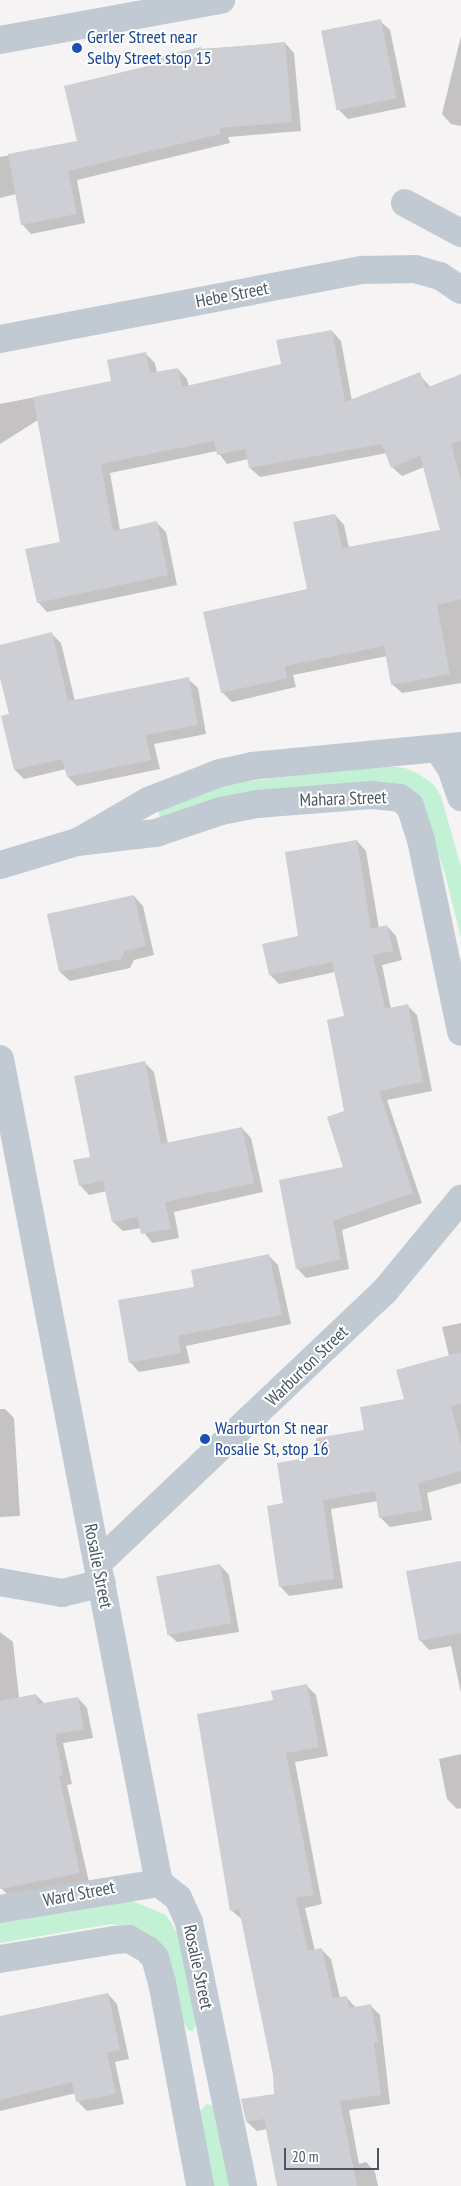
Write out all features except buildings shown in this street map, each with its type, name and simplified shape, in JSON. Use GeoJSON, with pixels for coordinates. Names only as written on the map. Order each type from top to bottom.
{"type":"FeatureCollection","features":[{"type":"Feature","properties":{"kind":"street"},"geometry":{"type":"LineString","coordinates":[[0,40],[220,0]]}},
{"type":"Feature","properties":{"kind":"street"},"geometry":{"type":"LineString","coordinates":[[405,203],[461,233]]}},
{"type":"Feature","properties":{"kind":"street","name":"Hebe Street"},"geometry":{"type":"LineString","coordinates":[[0,339],[363,270],[415,269],[440,276],[461,290]]}},
{"type":"Feature","properties":{"kind":"street","name":"Mahara Street"},"geometry":{"type":"LineString","coordinates":[[77,842],[139,805],[220,773],[252,766],[450,748],[451,768],[461,797]]}},
{"type":"Feature","properties":{"kind":"street","name":"Mahara Street"},"geometry":{"type":"LineString","coordinates":[[0,865],[77,842],[148,835],[257,804],[372,795],[400,798],[410,806],[419,833],[461,1032]]}},
{"type":"Feature","properties":{"kind":"street","name":"Rosalie Street"},"geometry":{"type":"LineString","coordinates":[[0,1059],[159,1883],[178,1898],[186,1913],[243,2186]]}},
{"type":"Feature","properties":{"kind":"street","name":"Warburton Street"},"geometry":{"type":"LineString","coordinates":[[0,1582],[62,1593],[100,1573],[384,1292],[461,1199]]}},
{"type":"Feature","properties":{"kind":"street","name":"Ward Street"},"geometry":{"type":"LineString","coordinates":[[0,1909],[159,1883]]}},
{"type":"Feature","properties":{"kind":"street"},"geometry":{"type":"LineString","coordinates":[[0,1960],[108,1940],[129,1939],[140,1944],[155,1958],[162,1982],[200,2186]]}},
{"type":"Feature","properties":{"kind":"street"},"geometry":{"type":"LineString","coordinates":[[178,2070],[218,2062]]}},
{"type":"Feature","properties":{"kind":"green space"},"geometry":{"type":"Polygon","coordinates":[[[379,765],[405,768],[419,774],[434,785],[441,796],[461,867],[461,938],[445,874],[420,800],[161,818],[159,815],[159,811],[204,790],[244,782],[379,765]]]}},
{"type":"Feature","properties":{"kind":"green space"},"geometry":{"type":"Polygon","coordinates":[[[132,1901],[166,1915],[177,1932],[196,2024],[193,2031],[189,2031],[183,2022],[161,1946],[140,1929],[111,1924],[0,1943],[0,1920],[132,1901]]]}},
{"type":"Feature","properties":{"kind":"green space"},"geometry":{"type":"Polygon","coordinates":[[[207,2104],[214,2106],[232,2186],[211,2186],[198,2113],[207,2104]]]}},
{"type":"Feature","properties":{"kind":"place","name":"Gerler Street near Selby Street stop 15"},"geometry":{"type":"Point","coordinates":[77,48]}},
{"type":"Feature","properties":{"kind":"place","name":"Warburton St near Rosalie St, stop 16"},"geometry":{"type":"Point","coordinates":[205,1439]}}]}
